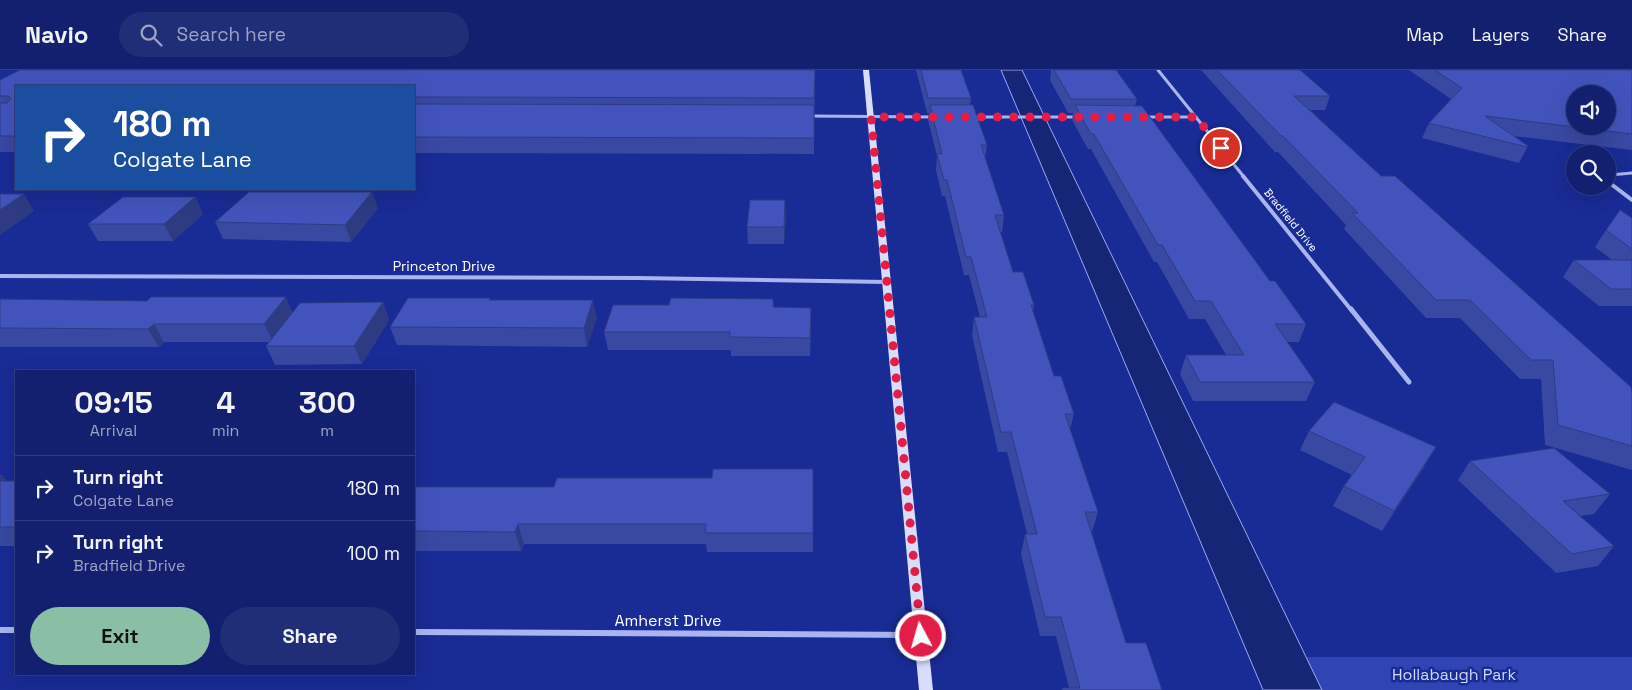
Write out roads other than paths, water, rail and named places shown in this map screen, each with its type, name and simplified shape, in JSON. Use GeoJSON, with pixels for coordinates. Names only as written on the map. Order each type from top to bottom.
{"type":"FeatureCollection","features":[{"type":"Feature","properties":{"kind":"street"},"geometry":{"type":"LineString","coordinates":[[866,70],[926,690]]}},
{"type":"Feature","properties":{"kind":"street","name":"Bradfield Drive"},"geometry":{"type":"LineString","coordinates":[[1158,70],[1409,382]]}},
{"type":"Feature","properties":{"kind":"street"},"geometry":{"type":"LineString","coordinates":[[801,116],[939,117]]}},
{"type":"Feature","properties":{"kind":"street"},"geometry":{"type":"LineString","coordinates":[[968,117],[1080,117]]}},
{"type":"Feature","properties":{"kind":"street"},"geometry":{"type":"LineString","coordinates":[[1138,117],[1196,117]]}},
{"type":"Feature","properties":{"kind":"street"},"geometry":{"type":"LineString","coordinates":[[1632,173],[1610,175],[1611,184],[1632,200]]}},
{"type":"Feature","properties":{"kind":"street","name":"Princeton Drive"},"geometry":{"type":"LineString","coordinates":[[0,276],[637,278],[887,282]]}},
{"type":"Feature","properties":{"kind":"street"},"geometry":{"type":"LineString","coordinates":[[0,630],[15,630]]}},
{"type":"Feature","properties":{"kind":"street","name":"Amherst Drive"},"geometry":{"type":"LineString","coordinates":[[415,632],[921,636]]}},
{"type":"Feature","properties":{"kind":"park label","name":"Hollabaugh Park"},"geometry":{"type":"Point","coordinates":[1454,674]}}]}
